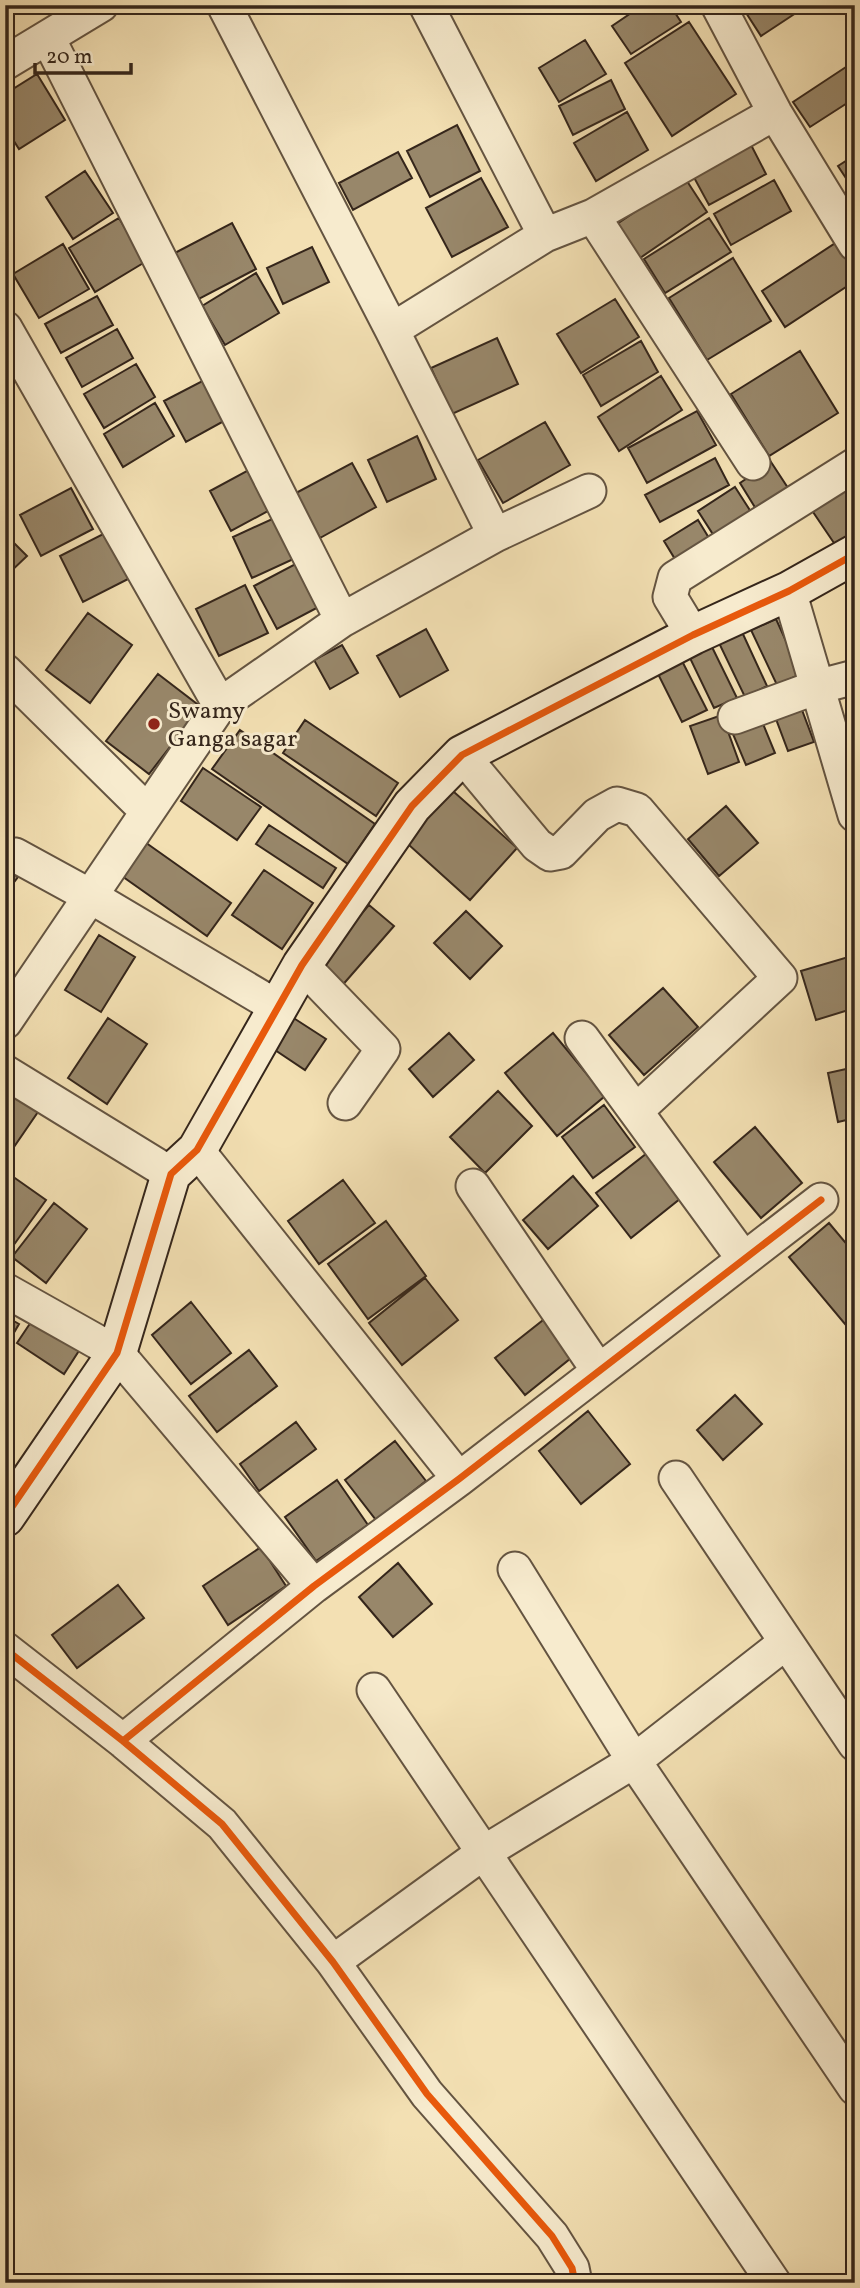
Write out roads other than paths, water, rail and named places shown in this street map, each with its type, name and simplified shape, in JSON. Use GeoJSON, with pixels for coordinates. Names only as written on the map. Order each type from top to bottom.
{"type":"FeatureCollection","features":[{"type":"Feature","properties":{"kind":"street"},"geometry":{"type":"LineString","coordinates":[[5,63],[100,5]]}},
{"type":"Feature","properties":{"kind":"street"},"geometry":{"type":"LineString","coordinates":[[224,5],[495,535]]}},
{"type":"Feature","properties":{"kind":"street"},"geometry":{"type":"LineString","coordinates":[[426,5],[545,235]]}},
{"type":"Feature","properties":{"kind":"street"},"geometry":{"type":"LineString","coordinates":[[718,5],[775,113],[855,244]]}},
{"type":"Feature","properties":{"kind":"street"},"geometry":{"type":"LineString","coordinates":[[48,38],[342,620]]}},
{"type":"Feature","properties":{"kind":"street"},"geometry":{"type":"LineString","coordinates":[[392,330],[545,235],[593,216],[775,113]]}},
{"type":"Feature","properties":{"kind":"street"},"geometry":{"type":"LineString","coordinates":[[593,216],[753,463]]}},
{"type":"Feature","properties":{"kind":"street"},"geometry":{"type":"LineString","coordinates":[[5,328],[219,705]]}},
{"type":"Feature","properties":{"kind":"street"},"geometry":{"type":"LineString","coordinates":[[693,635],[670,597],[675,578],[855,465]]}},
{"type":"Feature","properties":{"kind":"street"},"geometry":{"type":"LineString","coordinates":[[5,1022],[219,705],[342,620],[495,535],[589,491]]}},
{"type":"Feature","properties":{"kind":"street"},"geometry":{"type":"LineString","coordinates":[[8,1506],[117,1353],[184,1162],[302,965],[412,806],[462,755],[693,635],[789,592],[855,554]]}},
{"type":"Feature","properties":{"kind":"street"},"geometry":{"type":"LineString","coordinates":[[789,592],[855,815]]}},
{"type":"Feature","properties":{"kind":"street"},"geometry":{"type":"LineString","coordinates":[[5,671],[147,811]]}},
{"type":"Feature","properties":{"kind":"street"},"geometry":{"type":"LineString","coordinates":[[735,717],[817,687],[855,677]]}},
{"type":"Feature","properties":{"kind":"street"},"geometry":{"type":"LineString","coordinates":[[462,755],[537,845],[550,854],[561,852],[597,815],[617,804],[636,810],[780,978],[636,1111]]}},
{"type":"Feature","properties":{"kind":"street"},"geometry":{"type":"LineString","coordinates":[[15,855],[90,896],[277,1007]]}},
{"type":"Feature","properties":{"kind":"street"},"geometry":{"type":"LineString","coordinates":[[302,965],[383,1049],[345,1103]]}},
{"type":"Feature","properties":{"kind":"street"},"geometry":{"type":"LineString","coordinates":[[582,1038],[743,1258]]}},
{"type":"Feature","properties":{"kind":"street"},"geometry":{"type":"LineString","coordinates":[[5,1072],[184,1162],[459,1479]]}},
{"type":"Feature","properties":{"kind":"street"},"geometry":{"type":"LineString","coordinates":[[473,1186],[598,1370]]}},
{"type":"Feature","properties":{"kind":"street"},"geometry":{"type":"LineString","coordinates":[[123,1741],[314,1586],[459,1479],[821,1200]]}},
{"type":"Feature","properties":{"kind":"street"},"geometry":{"type":"LineString","coordinates":[[5,1290],[117,1353],[314,1586]]}},
{"type":"Feature","properties":{"kind":"street"},"geometry":{"type":"LineString","coordinates":[[676,1478],[855,1744]]}},
{"type":"Feature","properties":{"kind":"street"},"geometry":{"type":"LineString","coordinates":[[515,1569],[634,1761],[855,2088]]}},
{"type":"Feature","properties":{"kind":"street"},"geometry":{"type":"LineString","coordinates":[[334,1962],[483,1853],[634,1761],[785,1643]]}},
{"type":"Feature","properties":{"kind":"street"},"geometry":{"type":"LineString","coordinates":[[5,1649],[123,1741],[222,1824],[334,1962],[427,2094],[552,2236],[572,2269],[575,2283]]}},
{"type":"Feature","properties":{"kind":"street"},"geometry":{"type":"LineString","coordinates":[[374,1689],[774,2283]]}},
{"type":"Feature","properties":{"kind":"place","name":"Swamy Ganga sagar"},"geometry":{"type":"Point","coordinates":[154,724]}}]}
